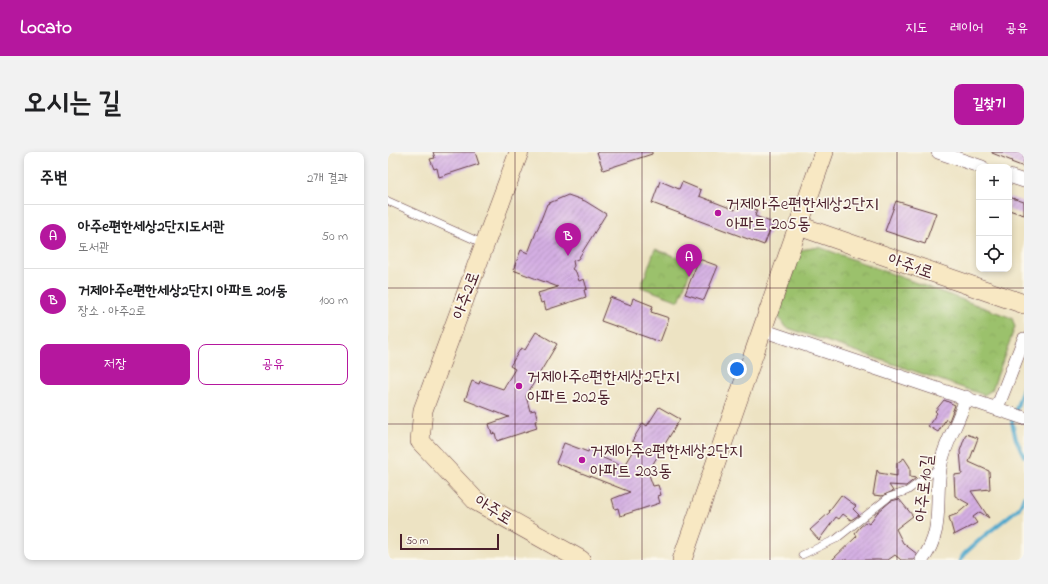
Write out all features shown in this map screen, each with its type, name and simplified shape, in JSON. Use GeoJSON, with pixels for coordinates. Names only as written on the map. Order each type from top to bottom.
{"type":"FeatureCollection","features":[{"type":"Feature","properties":{"kind":"street","name":"아주2로"},"geometry":{"type":"LineString","coordinates":[[420,441],[423,410],[519,152]]}},
{"type":"Feature","properties":{"kind":"street"},"geometry":{"type":"LineString","coordinates":[[682,560],[824,152]]}},
{"type":"Feature","properties":{"kind":"street"},"geometry":{"type":"LineString","coordinates":[[938,152],[976,165]]}},
{"type":"Feature","properties":{"kind":"street"},"geometry":{"type":"LineString","coordinates":[[1012,177],[1024,181]]}},
{"type":"Feature","properties":{"kind":"street","name":"아주1로"},"geometry":{"type":"LineString","coordinates":[[799,226],[1024,304]]}},
{"type":"Feature","properties":{"kind":"street"},"geometry":{"type":"LineString","coordinates":[[762,330],[966,397],[1024,418]]}},
{"type":"Feature","properties":{"kind":"street"},"geometry":{"type":"LineString","coordinates":[[997,408],[1024,339]]}},
{"type":"Feature","properties":{"kind":"street","name":"아주로10길"},"geometry":{"type":"LineString","coordinates":[[922,560],[933,543],[937,529],[940,467],[945,449],[963,411],[966,397]]}},
{"type":"Feature","properties":{"kind":"street","name":"아주로"},"geometry":{"type":"LineString","coordinates":[[420,441],[476,501],[581,560]]}},
{"type":"Feature","properties":{"kind":"lane"},"geometry":{"type":"LineString","coordinates":[[388,200],[484,244]]}},
{"type":"Feature","properties":{"kind":"lane"},"geometry":{"type":"LineString","coordinates":[[802,555],[836,540],[889,497],[907,491],[940,467]]}},
{"type":"Feature","properties":{"kind":"green space"},"geometry":{"type":"Polygon","coordinates":[[[819,247],[1012,318],[1015,327],[992,390],[984,395],[785,327],[778,316],[800,250],[819,247]]]}},
{"type":"Feature","properties":{"kind":"green space"},"geometry":{"type":"Polygon","coordinates":[[[655,249],[693,263],[679,301],[641,287],[655,249]]]}},
{"type":"Feature","properties":{"kind":"building"},"geometry":{"type":"Polygon","coordinates":[[[433,152],[475,152],[479,164],[439,177],[437,168],[434,169],[430,159],[435,158],[433,152]]]}},
{"type":"Feature","properties":{"kind":"building"},"geometry":{"type":"Polygon","coordinates":[[[597,152],[652,152],[652,154],[603,170],[597,152]]]}},
{"type":"Feature","properties":{"kind":"building"},"geometry":{"type":"Polygon","coordinates":[[[992,152],[1024,152],[1024,167],[1011,162],[1012,161],[992,152]]]}},
{"type":"Feature","properties":{"kind":"building","name":"거제아주e편한세상2단지 아파트 205동"},"geometry":{"type":"Polygon","coordinates":[[[660,181],[679,189],[682,182],[701,190],[699,196],[735,210],[738,203],[757,210],[755,216],[773,223],[764,245],[652,203],[660,181]]]}},
{"type":"Feature","properties":{"kind":"building"},"geometry":{"type":"Polygon","coordinates":[[[568,195],[585,201],[606,214],[578,259],[573,261],[574,266],[572,269],[576,272],[579,281],[584,279],[587,289],[584,290],[586,297],[546,310],[544,302],[541,303],[538,293],[558,287],[513,270],[521,250],[528,253],[547,204],[568,195]]]}},
{"type":"Feature","properties":{"kind":"building"},"geometry":{"type":"Polygon","coordinates":[[[1012,198],[1024,202],[1024,215],[1012,211],[1012,198]]]}},
{"type":"Feature","properties":{"kind":"building"},"geometry":{"type":"Polygon","coordinates":[[[896,201],[936,213],[925,244],[885,231],[896,201]]]}},
{"type":"Feature","properties":{"kind":"building"},"geometry":{"type":"Polygon","coordinates":[[[699,259],[718,266],[704,300],[685,294],[699,259]]]}},
{"type":"Feature","properties":{"kind":"building"},"geometry":{"type":"Polygon","coordinates":[[[610,297],[631,305],[633,298],[653,306],[651,312],[669,318],[660,342],[601,321],[610,297]]]}},
{"type":"Feature","properties":{"kind":"building","name":"거제아주e편한세상2단지 아파트 202동"},"geometry":{"type":"Polygon","coordinates":[[[536,332],[557,344],[526,396],[530,411],[535,410],[538,420],[535,421],[537,428],[497,441],[495,433],[492,434],[489,424],[509,417],[465,400],[472,381],[479,384],[480,381],[503,389],[515,369],[510,366],[521,348],[525,350],[536,332]]]}},
{"type":"Feature","properties":{"kind":"building"},"geometry":{"type":"Polygon","coordinates":[[[944,400],[955,405],[949,421],[946,419],[938,432],[928,426],[937,413],[935,411],[944,400]]]}},
{"type":"Feature","properties":{"kind":"building","name":"거제아주e편한세상2단지 아파트 203동"},"geometry":{"type":"Polygon","coordinates":[[[659,407],[680,419],[648,472],[653,486],[658,485],[661,495],[658,496],[660,503],[620,516],[618,508],[615,509],[612,499],[630,492],[556,463],[564,443],[588,452],[589,449],[602,454],[601,457],[624,467],[638,444],[632,441],[643,423],[647,426],[659,407]]]}},
{"type":"Feature","properties":{"kind":"building"},"geometry":{"type":"Polygon","coordinates":[[[966,434],[978,438],[969,462],[989,471],[990,489],[971,491],[989,518],[980,512],[973,517],[977,523],[954,535],[949,517],[957,514],[969,504],[955,496],[954,475],[962,474],[960,451],[966,434]]]}},
{"type":"Feature","properties":{"kind":"building"},"geometry":{"type":"Polygon","coordinates":[[[904,458],[910,467],[910,477],[916,478],[906,486],[889,485],[893,491],[882,496],[873,495],[877,470],[879,473],[897,476],[897,463],[904,458]]]}},
{"type":"Feature","properties":{"kind":"building"},"geometry":{"type":"Polygon","coordinates":[[[841,495],[856,506],[853,509],[859,515],[851,520],[843,514],[839,519],[836,517],[819,540],[810,530],[830,512],[829,511],[841,495]]]}},
{"type":"Feature","properties":{"kind":"building"},"geometry":{"type":"Polygon","coordinates":[[[899,499],[913,516],[896,529],[903,543],[917,554],[914,560],[901,560],[895,555],[888,560],[832,560],[857,536],[855,533],[860,527],[866,522],[869,524],[877,513],[891,501],[899,499]]]}},
{"type":"Feature","properties":{"kind":"waterway"},"geometry":{"type":"LineString","coordinates":[[1024,385],[1012,422],[1016,439],[1024,456]]}},
{"type":"Feature","properties":{"kind":"waterway"},"geometry":{"type":"LineString","coordinates":[[960,560],[964,554],[983,537],[1019,508],[1024,497]]}},
{"type":"Feature","properties":{"kind":"place","name":"거제아주e편한세상2단지 아파트 205동"},"geometry":{"type":"Point","coordinates":[718,213]}},
{"type":"Feature","properties":{"kind":"place","name":"거제아주e편한세상2단지 아파트 201동"},"geometry":{"type":"Point","coordinates":[568,256]}},
{"type":"Feature","properties":{"kind":"place","name":"아주e편한세상2단지도서관"},"geometry":{"type":"Point","coordinates":[689,277]}},
{"type":"Feature","properties":{"kind":"place","name":"거제아주e편한세상2단지 아파트 202동"},"geometry":{"type":"Point","coordinates":[519,386]}},
{"type":"Feature","properties":{"kind":"place","name":"거제아주e편한세상2단지 아파트 203동"},"geometry":{"type":"Point","coordinates":[582,460]}}]}
